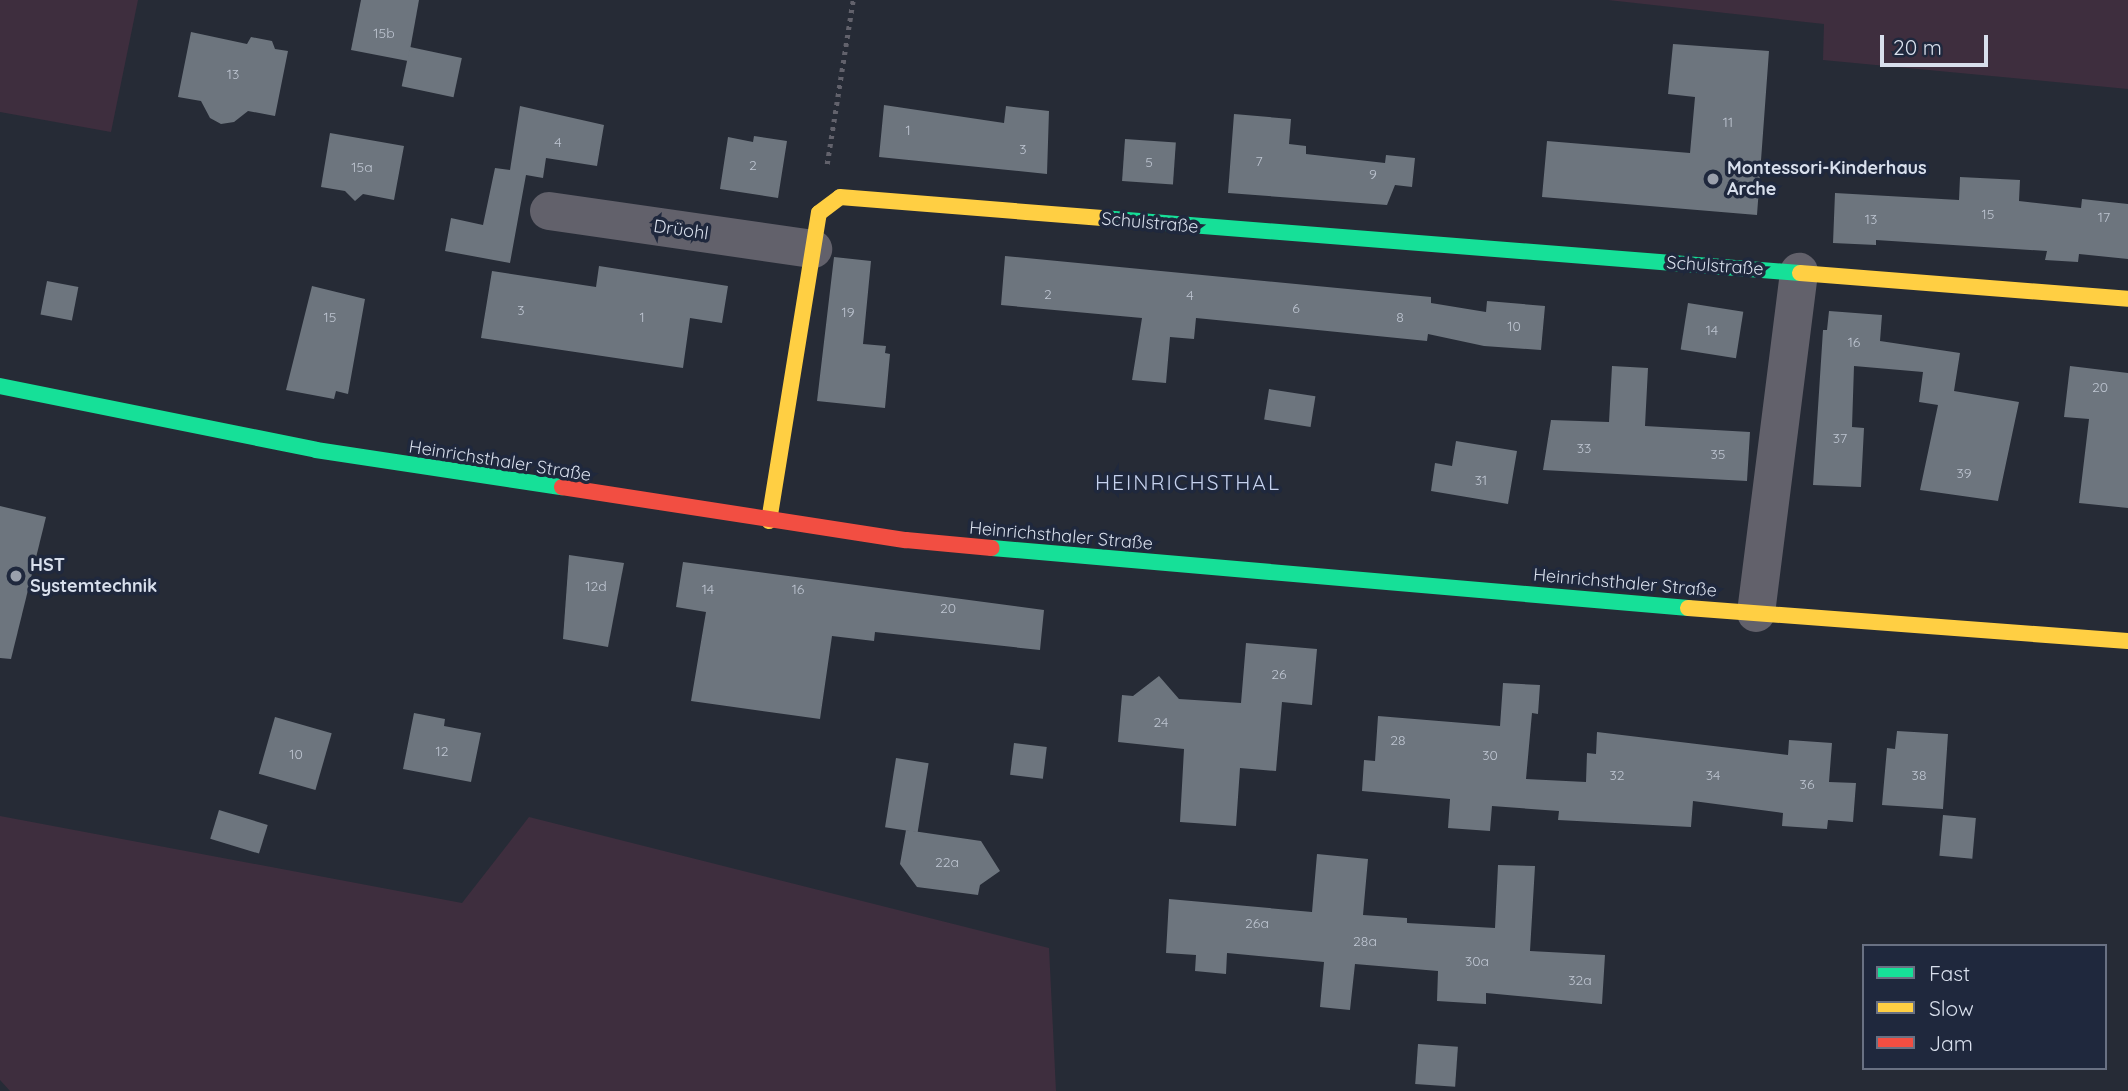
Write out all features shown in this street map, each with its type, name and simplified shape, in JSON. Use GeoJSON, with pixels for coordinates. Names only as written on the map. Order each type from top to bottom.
{"type":"FeatureCollection","features":[{"type":"Feature","properties":{"kind":"main road","name":"Schulstraße"},"geometry":{"type":"LineString","coordinates":[[816,231],[834,198],[849,197],[2128,299]]}},
{"type":"Feature","properties":{"kind":"main road"},"geometry":{"type":"LineString","coordinates":[[769,521],[816,231]]}},
{"type":"Feature","properties":{"kind":"main road","name":"Heinrichsthaler Straße"},"geometry":{"type":"LineString","coordinates":[[0,386],[280,444],[769,521],[1070,558],[2128,641]]}},
{"type":"Feature","properties":{"kind":"street","name":"Drüohl"},"geometry":{"type":"LineString","coordinates":[[549,211],[816,231]]}},
{"type":"Feature","properties":{"kind":"street"},"geometry":{"type":"LineString","coordinates":[[1756,613],[1799,272]]}},
{"type":"Feature","properties":{"kind":"path"},"geometry":{"type":"LineString","coordinates":[[816,231],[853,0]]}},
{"type":"Feature","properties":{"kind":"shaded area"},"geometry":{"type":"Polygon","coordinates":[[[0,0],[138,0],[111,132],[0,112],[0,0]]]}},
{"type":"Feature","properties":{"kind":"shaded area"},"geometry":{"type":"Polygon","coordinates":[[[1608,0],[2128,0],[2128,89],[1823,60],[1824,24],[1608,0]]]}},
{"type":"Feature","properties":{"kind":"shaded area"},"geometry":{"type":"Polygon","coordinates":[[[0,816],[462,903],[529,817],[1049,948],[1056,1091],[10,1091],[0,1080],[0,816]]]}},
{"type":"Feature","properties":{"kind":"building"},"geometry":{"type":"Polygon","coordinates":[[[361,0],[419,0],[408,61],[351,50],[361,0]]]}},
{"type":"Feature","properties":{"kind":"building"},"geometry":{"type":"Polygon","coordinates":[[[191,32],[247,44],[251,37],[272,41],[275,49],[288,51],[275,116],[248,111],[234,122],[221,124],[210,118],[201,101],[178,97],[191,32]]]}},
{"type":"Feature","properties":{"kind":"building"},"geometry":{"type":"Polygon","coordinates":[[[1673,44],[1769,51],[1757,215],[1542,197],[1547,141],[1690,153],[1695,97],[1668,94],[1673,44]]]}},
{"type":"Feature","properties":{"kind":"building"},"geometry":{"type":"Polygon","coordinates":[[[410,47],[462,58],[454,97],[402,86],[410,47]]]}},
{"type":"Feature","properties":{"kind":"building"},"geometry":{"type":"Polygon","coordinates":[[[884,105],[1004,123],[1006,106],[1049,111],[1047,174],[879,157],[884,105]]]}},
{"type":"Feature","properties":{"kind":"building"},"geometry":{"type":"Polygon","coordinates":[[[520,106],[604,125],[597,166],[546,158],[543,178],[526,175],[510,263],[445,251],[451,218],[483,225],[495,168],[510,170],[520,106]]]}},
{"type":"Feature","properties":{"kind":"building"},"geometry":{"type":"Polygon","coordinates":[[[1234,114],[1291,119],[1289,144],[1306,146],[1306,154],[1385,163],[1386,155],[1415,158],[1412,187],[1395,185],[1387,205],[1228,193],[1234,114]]]}},
{"type":"Feature","properties":{"kind":"building"},"geometry":{"type":"Polygon","coordinates":[[[330,133],[404,146],[394,200],[363,194],[355,201],[345,191],[321,187],[330,133]]]}},
{"type":"Feature","properties":{"kind":"building"},"geometry":{"type":"Polygon","coordinates":[[[754,136],[787,141],[778,198],[720,189],[728,137],[753,142],[754,136]]]}},
{"type":"Feature","properties":{"kind":"building"},"geometry":{"type":"Polygon","coordinates":[[[1125,139],[1176,143],[1173,184],[1122,181],[1125,139]]]}},
{"type":"Feature","properties":{"kind":"building"},"geometry":{"type":"Polygon","coordinates":[[[1960,177],[2020,180],[2019,201],[2081,208],[2082,199],[2128,204],[2128,259],[2079,254],[2078,262],[2045,260],[2047,251],[1876,240],[1876,245],[1833,243],[1835,193],[1959,200],[1960,177]]]}},
{"type":"Feature","properties":{"kind":"building"},"geometry":{"type":"Polygon","coordinates":[[[1005,256],[1431,297],[1431,303],[1486,312],[1487,301],[1545,306],[1541,350],[1484,346],[1428,334],[1427,341],[1196,318],[1194,339],[1170,337],[1166,383],[1132,380],[1142,318],[1001,305],[1005,256]]]}},
{"type":"Feature","properties":{"kind":"building"},"geometry":{"type":"Polygon","coordinates":[[[834,257],[871,261],[863,344],[886,346],[885,353],[890,354],[885,408],[817,401],[834,257]]]}},
{"type":"Feature","properties":{"kind":"building"},"geometry":{"type":"Polygon","coordinates":[[[599,266],[728,286],[722,323],[690,318],[683,368],[481,338],[492,271],[596,287],[599,266]]]}},
{"type":"Feature","properties":{"kind":"building"},"geometry":{"type":"Polygon","coordinates":[[[47,281],[78,287],[72,320],[41,314],[47,281]]]}},
{"type":"Feature","properties":{"kind":"building"},"geometry":{"type":"Polygon","coordinates":[[[312,286],[365,299],[348,394],[336,391],[334,399],[286,390],[312,286]]]}},
{"type":"Feature","properties":{"kind":"building"},"geometry":{"type":"Polygon","coordinates":[[[1688,303],[1743,312],[1736,358],[1681,349],[1688,303]]]}},
{"type":"Feature","properties":{"kind":"building"},"geometry":{"type":"Polygon","coordinates":[[[1829,311],[1882,315],[1880,341],[1960,353],[1954,391],[2019,402],[1998,501],[1920,490],[1938,405],[1919,402],[1923,372],[1854,366],[1852,427],[1864,428],[1861,487],[1813,485],[1823,330],[1827,330],[1829,311]]]}},
{"type":"Feature","properties":{"kind":"building"},"geometry":{"type":"Polygon","coordinates":[[[1612,366],[1648,368],[1645,426],[1750,432],[1747,481],[1543,470],[1551,420],[1609,422],[1612,366]]]}},
{"type":"Feature","properties":{"kind":"building"},"geometry":{"type":"Polygon","coordinates":[[[2070,366],[2128,373],[2128,508],[2079,503],[2089,419],[2064,417],[2070,366]]]}},
{"type":"Feature","properties":{"kind":"building"},"geometry":{"type":"Polygon","coordinates":[[[1269,389],[1315,396],[1311,427],[1264,420],[1269,389]]]}},
{"type":"Feature","properties":{"kind":"building"},"geometry":{"type":"Polygon","coordinates":[[[1456,441],[1517,451],[1508,504],[1431,491],[1435,463],[1452,466],[1456,441]]]}},
{"type":"Feature","properties":{"kind":"building","name":"HST Systemtechnik"},"geometry":{"type":"Polygon","coordinates":[[[0,506],[46,517],[11,659],[0,658],[0,506]]]}},
{"type":"Feature","properties":{"kind":"building"},"geometry":{"type":"Polygon","coordinates":[[[569,555],[624,563],[608,647],[563,639],[569,555]]]}},
{"type":"Feature","properties":{"kind":"building"},"geometry":{"type":"Polygon","coordinates":[[[683,562],[1044,610],[1040,650],[875,632],[874,641],[832,636],[820,719],[691,701],[706,612],[676,607],[683,562]]]}},
{"type":"Feature","properties":{"kind":"building"},"geometry":{"type":"Polygon","coordinates":[[[1246,643],[1317,649],[1312,705],[1282,702],[1276,771],[1240,768],[1236,826],[1180,822],[1184,749],[1118,742],[1122,695],[1133,696],[1159,676],[1179,699],[1241,703],[1246,643]]]}},
{"type":"Feature","properties":{"kind":"building"},"geometry":{"type":"Polygon","coordinates":[[[1503,683],[1540,685],[1538,714],[1532,713],[1526,779],[1586,782],[1587,753],[1596,754],[1597,732],[1788,755],[1789,740],[1832,743],[1829,782],[1856,783],[1853,822],[1828,820],[1827,829],[1782,826],[1783,813],[1693,801],[1691,827],[1558,820],[1559,811],[1492,806],[1490,831],[1448,828],[1450,799],[1362,791],[1364,760],[1375,761],[1378,716],[1500,726],[1503,683]]]}},
{"type":"Feature","properties":{"kind":"building"},"geometry":{"type":"Polygon","coordinates":[[[414,713],[445,719],[444,726],[481,733],[471,782],[403,769],[414,713]]]}},
{"type":"Feature","properties":{"kind":"building"},"geometry":{"type":"Polygon","coordinates":[[[275,717],[332,733],[315,790],[259,774],[275,717]]]}},
{"type":"Feature","properties":{"kind":"building"},"geometry":{"type":"Polygon","coordinates":[[[1897,731],[1948,734],[1943,809],[1882,805],[1887,748],[1895,749],[1897,731]]]}},
{"type":"Feature","properties":{"kind":"building"},"geometry":{"type":"Polygon","coordinates":[[[1014,743],[1047,747],[1043,779],[1010,775],[1014,743]]]}},
{"type":"Feature","properties":{"kind":"building"},"geometry":{"type":"Polygon","coordinates":[[[896,758],[929,763],[918,832],[885,827],[896,758]]]}},
{"type":"Feature","properties":{"kind":"building"},"geometry":{"type":"Polygon","coordinates":[[[219,810],[268,825],[259,854],[210,839],[219,810]]]}},
{"type":"Feature","properties":{"kind":"building"},"geometry":{"type":"Polygon","coordinates":[[[1943,815],[1976,818],[1972,859],[1939,856],[1943,815]]]}},
{"type":"Feature","properties":{"kind":"building"},"geometry":{"type":"Polygon","coordinates":[[[906,830],[981,841],[1000,871],[980,885],[978,895],[917,887],[900,864],[906,830]]]}},
{"type":"Feature","properties":{"kind":"building"},"geometry":{"type":"Polygon","coordinates":[[[1317,854],[1368,859],[1363,915],[1407,918],[1407,923],[1495,928],[1498,865],[1535,866],[1530,951],[1605,955],[1602,1004],[1486,993],[1486,1004],[1437,1001],[1438,971],[1355,964],[1350,1010],[1320,1007],[1324,962],[1227,953],[1226,974],[1195,971],[1196,955],[1166,953],[1169,899],[1312,912],[1317,854]]]}},
{"type":"Feature","properties":{"kind":"building"},"geometry":{"type":"Polygon","coordinates":[[[1418,1044],[1458,1047],[1455,1087],[1415,1084],[1418,1044]]]}},
{"type":"Feature","properties":{"kind":"traffic: fast"},"geometry":{"type":"LineString","coordinates":[[1102,218],[1800,273]]}},
{"type":"Feature","properties":{"kind":"traffic: fast"},"geometry":{"type":"LineString","coordinates":[[0,386],[316,450],[562,487]]}},
{"type":"Feature","properties":{"kind":"traffic: fast"},"geometry":{"type":"LineString","coordinates":[[992,548],[1688,608]]}},
{"type":"Feature","properties":{"kind":"traffic: slow"},"geometry":{"type":"LineString","coordinates":[[769,521],[819,213],[840,197],[1102,218]]}},
{"type":"Feature","properties":{"kind":"traffic: slow"},"geometry":{"type":"LineString","coordinates":[[1800,273],[2128,299]]}},
{"type":"Feature","properties":{"kind":"traffic: slow"},"geometry":{"type":"LineString","coordinates":[[1688,608],[2128,641]]}},
{"type":"Feature","properties":{"kind":"traffic: jam"},"geometry":{"type":"LineString","coordinates":[[562,487],[906,540],[992,548]]}},
{"type":"Feature","properties":{"kind":"place","name":"Montessori-Kinderhaus Arche"},"geometry":{"type":"Point","coordinates":[1713,179]}},
{"type":"Feature","properties":{"kind":"place","name":"HST Systemtechnik"},"geometry":{"type":"Point","coordinates":[16,576]}},
{"type":"Feature","properties":{"kind":"district","name":"HEINRICHSTHAL"},"geometry":{"type":"Point","coordinates":[1188,482]}}]}
